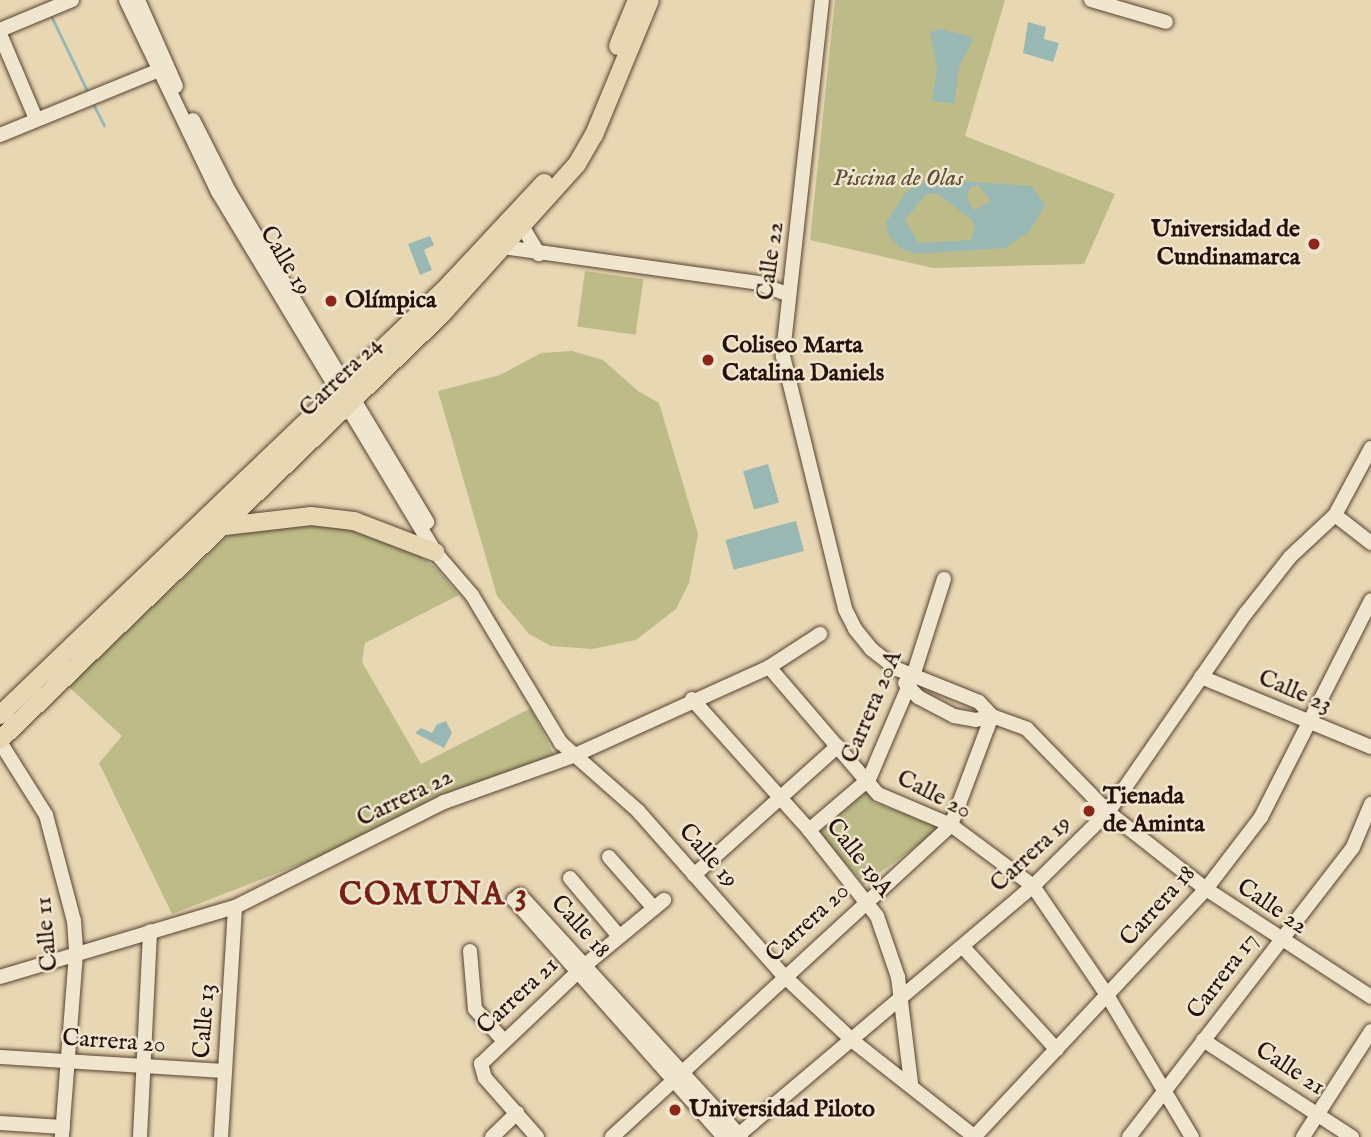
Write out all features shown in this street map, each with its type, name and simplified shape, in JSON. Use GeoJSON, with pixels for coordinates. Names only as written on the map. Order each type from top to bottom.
{"type":"FeatureCollection","features":[{"type":"Feature","properties":{"kind":"main road","name":"Carrera 24"},"geometry":{"type":"LineString","coordinates":[[0,741],[225,526],[567,157],[587,124],[636,0]]}},
{"type":"Feature","properties":{"kind":"main road","name":"Carrera 24"},"geometry":{"type":"LineString","coordinates":[[0,715],[503,247],[577,164],[594,135],[650,0]]}},
{"type":"Feature","properties":{"kind":"main road"},"geometry":{"type":"LineString","coordinates":[[225,526],[268,517],[354,521],[435,552]]}},
{"type":"Feature","properties":{"kind":"street"},"geometry":{"type":"LineString","coordinates":[[36,119],[0,32],[72,0]]}},
{"type":"Feature","properties":{"kind":"street","name":"Calle 19"},"geometry":{"type":"LineString","coordinates":[[126,0],[229,191],[346,395],[450,567],[573,756],[638,811],[784,976],[853,1041],[911,1083],[975,1137]]}},
{"type":"Feature","properties":{"kind":"street","name":"Calle 19"},"geometry":{"type":"LineString","coordinates":[[138,0],[163,69]]}},
{"type":"Feature","properties":{"kind":"street","name":"Calle 22"},"geometry":{"type":"LineString","coordinates":[[822,0],[810,136],[783,356],[790,398],[845,609],[871,649],[954,716],[976,720],[992,716]]}},
{"type":"Feature","properties":{"kind":"street"},"geometry":{"type":"LineString","coordinates":[[1091,0],[1166,22]]}},
{"type":"Feature","properties":{"kind":"street"},"geometry":{"type":"LineString","coordinates":[[0,135],[163,69]]}},
{"type":"Feature","properties":{"kind":"street"},"geometry":{"type":"LineString","coordinates":[[522,226],[539,254]]}},
{"type":"Feature","properties":{"kind":"street"},"geometry":{"type":"LineString","coordinates":[[503,247],[758,283],[789,295]]}},
{"type":"Feature","properties":{"kind":"street","name":"Carrera 19"},"geometry":{"type":"LineString","coordinates":[[735,1136],[853,1041],[963,947],[1033,886],[1108,812],[1290,557],[1335,515],[1371,449]]}},
{"type":"Feature","properties":{"kind":"street","name":"Calle 19"},"geometry":{"type":"LineString","coordinates":[[390,468],[435,552],[450,567]]}},
{"type":"Feature","properties":{"kind":"street"},"geometry":{"type":"LineString","coordinates":[[1335,515],[1371,543]]}},
{"type":"Feature","properties":{"kind":"street","name":"Carrera 20A"},"geometry":{"type":"LineString","coordinates":[[809,830],[869,779],[911,682],[944,579]]}},
{"type":"Feature","properties":{"kind":"street","name":"Carrera 18"},"geometry":{"type":"LineString","coordinates":[[975,1137],[1206,889],[1261,817],[1371,600]]}},
{"type":"Feature","properties":{"kind":"street","name":"Carrera 22"},"geometry":{"type":"LineString","coordinates":[[0,976],[234,907],[444,802],[573,756],[692,699],[769,667],[820,634]]}},
{"type":"Feature","properties":{"kind":"street","name":"Calle 20"},"geometry":{"type":"LineString","coordinates":[[769,667],[869,779],[878,794],[951,825],[1033,886],[1107,995],[1162,1091],[1192,1137]]}},
{"type":"Feature","properties":{"kind":"street","name":"Calle 23"},"geometry":{"type":"LineString","coordinates":[[1202,677],[1308,724],[1371,747]]}},
{"type":"Feature","properties":{"kind":"street","name":"Calle 22"},"geometry":{"type":"LineString","coordinates":[[911,682],[979,702],[992,716],[1027,729],[1108,812],[1206,889],[1279,940],[1371,997]]}},
{"type":"Feature","properties":{"kind":"street","name":"Calle 19A"},"geometry":{"type":"LineString","coordinates":[[692,699],[867,899],[898,977],[911,1083]]}},
{"type":"Feature","properties":{"kind":"street","name":"Carrera 20"},"geometry":{"type":"LineString","coordinates":[[612,1137],[867,899],[951,825],[992,716]]}},
{"type":"Feature","properties":{"kind":"street","name":"Calle 11"},"geometry":{"type":"LineString","coordinates":[[0,741],[46,815],[69,899],[76,953],[63,1132]]}},
{"type":"Feature","properties":{"kind":"street"},"geometry":{"type":"LineString","coordinates":[[694,875],[780,801],[838,746]]}},
{"type":"Feature","properties":{"kind":"street","name":"Carrera 17"},"geometry":{"type":"LineString","coordinates":[[1129,1137],[1353,847],[1371,804]]}},
{"type":"Feature","properties":{"kind":"street","name":"Carrera 21"},"geometry":{"type":"LineString","coordinates":[[517,1113],[485,1078],[481,1064],[618,935],[658,904],[609,857]]}},
{"type":"Feature","properties":{"kind":"street"},"geometry":{"type":"LineString","coordinates":[[570,878],[618,935]]}},
{"type":"Feature","properties":{"kind":"street","name":"Calle 18"},"geometry":{"type":"LineString","coordinates":[[580,970],[520,895],[513,900],[677,1078],[735,1136]]}},
{"type":"Feature","properties":{"kind":"street","name":"Calle 13"},"geometry":{"type":"LineString","coordinates":[[221,1137],[234,907]]}},
{"type":"Feature","properties":{"kind":"street"},"geometry":{"type":"LineString","coordinates":[[140,1137],[150,931]]}},
{"type":"Feature","properties":{"kind":"street"},"geometry":{"type":"LineString","coordinates":[[963,947],[1057,1050]]}},
{"type":"Feature","properties":{"kind":"street"},"geometry":{"type":"LineString","coordinates":[[470,951],[475,1009],[504,1041]]}},
{"type":"Feature","properties":{"kind":"street"},"geometry":{"type":"LineString","coordinates":[[1303,1137],[1371,1031]]}},
{"type":"Feature","properties":{"kind":"street","name":"Calle 21"},"geometry":{"type":"LineString","coordinates":[[1203,1040],[1352,1137]]}},
{"type":"Feature","properties":{"kind":"street","name":"Carrera 20"},"geometry":{"type":"LineString","coordinates":[[0,1057],[225,1071]]}},
{"type":"Feature","properties":{"kind":"street"},"geometry":{"type":"LineString","coordinates":[[492,1137],[517,1113],[537,1137]]}},
{"type":"Feature","properties":{"kind":"street"},"geometry":{"type":"LineString","coordinates":[[0,1123],[63,1132]]}},
{"type":"Feature","properties":{"kind":"green space","name":"Piscina de Olas"},"geometry":{"type":"Polygon","coordinates":[[[835,0],[1005,0],[965,136],[1115,194],[1084,264],[933,268],[810,240],[835,0]]]}},
{"type":"Feature","properties":{"kind":"green space"},"geometry":{"type":"Polygon","coordinates":[[[585,271],[643,279],[636,335],[577,326],[585,271]]]}},
{"type":"Feature","properties":{"kind":"green space"},"geometry":{"type":"Polygon","coordinates":[[[572,351],[603,360],[638,391],[659,403],[698,534],[689,583],[676,609],[636,640],[592,649],[551,646],[529,634],[497,596],[438,391],[500,375],[541,353],[572,351]]]}},
{"type":"Feature","properties":{"kind":"green space"},"geometry":{"type":"Polygon","coordinates":[[[280,522],[352,527],[398,540],[436,568],[459,595],[365,643],[362,662],[421,764],[531,708],[555,757],[350,845],[172,914],[99,763],[122,736],[68,686],[231,533],[280,522]]]}},
{"type":"Feature","properties":{"kind":"green space"},"geometry":{"type":"Polygon","coordinates":[[[870,789],[874,803],[943,827],[864,884],[818,833],[870,789]]]}},
{"type":"Feature","properties":{"kind":"water"},"geometry":{"type":"Polygon","coordinates":[[[1028,22],[1046,27],[1044,39],[1059,43],[1053,62],[1023,53],[1028,22]]]}},
{"type":"Feature","properties":{"kind":"water"},"geometry":{"type":"Polygon","coordinates":[[[942,29],[974,38],[959,67],[954,104],[932,101],[937,68],[930,32],[942,29]]]}},
{"type":"Feature","properties":{"kind":"water"},"geometry":{"type":"Polygon","coordinates":[[[930,179],[1032,186],[1045,205],[1030,231],[1005,248],[916,254],[900,248],[889,236],[886,223],[906,192],[930,179]],[[978,185],[970,188],[967,198],[974,210],[991,201],[978,185]],[[926,194],[905,220],[919,243],[971,240],[975,226],[971,219],[938,194],[926,194]]]}},
{"type":"Feature","properties":{"kind":"water"},"geometry":{"type":"Polygon","coordinates":[[[430,236],[434,245],[424,250],[432,270],[420,275],[408,244],[430,236]]]}},
{"type":"Feature","properties":{"kind":"water"},"geometry":{"type":"Polygon","coordinates":[[[768,464],[779,502],[754,510],[743,471],[768,464]]]}},
{"type":"Feature","properties":{"kind":"water"},"geometry":{"type":"Polygon","coordinates":[[[796,521],[804,551],[734,570],[725,540],[796,521]]]}},
{"type":"Feature","properties":{"kind":"water"},"geometry":{"type":"Polygon","coordinates":[[[446,721],[452,733],[444,748],[415,733],[421,728],[432,733],[436,725],[446,721]]]}},
{"type":"Feature","properties":{"kind":"waterway"},"geometry":{"type":"LineString","coordinates":[[51,15],[89,94]]}},
{"type":"Feature","properties":{"kind":"waterway"},"geometry":{"type":"LineString","coordinates":[[93,103],[104,125]]}},
{"type":"Feature","properties":{"kind":"place","name":"Universidad de Cundinamarca"},"geometry":{"type":"Point","coordinates":[1314,244]}},
{"type":"Feature","properties":{"kind":"place","name":"Olímpica"},"geometry":{"type":"Point","coordinates":[331,301]}},
{"type":"Feature","properties":{"kind":"place","name":"Coliseo Marta Catalina Daniels"},"geometry":{"type":"Point","coordinates":[708,360]}},
{"type":"Feature","properties":{"kind":"place","name":"Tienada de Aminta"},"geometry":{"type":"Point","coordinates":[1089,811]}},
{"type":"Feature","properties":{"kind":"place","name":"Universidad Piloto"},"geometry":{"type":"Point","coordinates":[675,1110]}},
{"type":"Feature","properties":{"kind":"district","name":"COMUNA 3"},"geometry":{"type":"Point","coordinates":[434,896]}}]}
